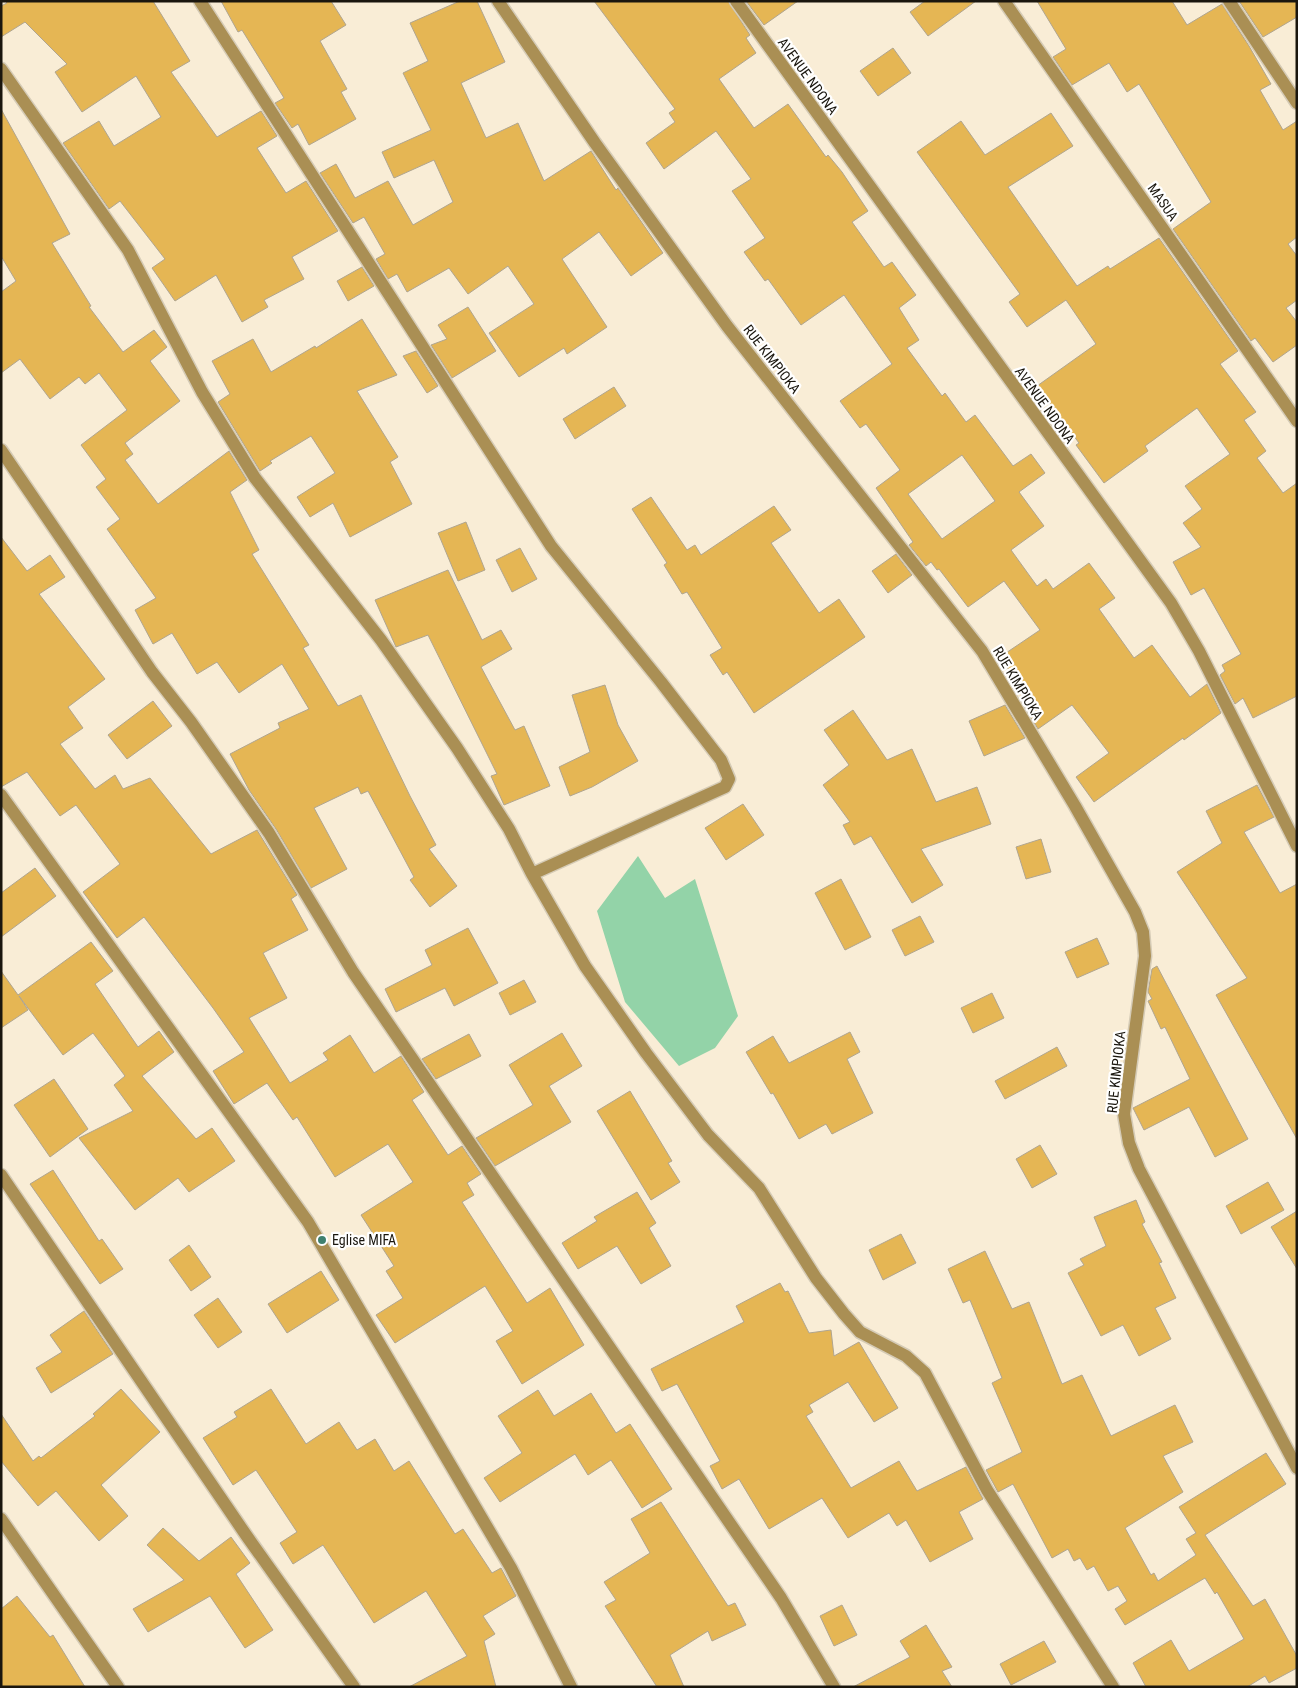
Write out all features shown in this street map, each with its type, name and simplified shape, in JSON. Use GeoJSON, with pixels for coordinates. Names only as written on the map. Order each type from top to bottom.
{"type":"FeatureCollection","features":[{"type":"Feature","properties":{"kind":"street"},"geometry":{"type":"LineString","coordinates":[[200,1],[551,546],[661,682],[726,770],[729,779],[725,786],[532,874]]}},
{"type":"Feature","properties":{"kind":"street","name":"RUE KIMPIOKA"},"geometry":{"type":"LineString","coordinates":[[498,1],[596,143],[727,326],[982,651],[1075,806],[1135,912],[1142,932],[1145,956],[1124,1114],[1129,1143],[1139,1169],[1297,1468]]}},
{"type":"Feature","properties":{"kind":"street","name":"AVENUE NDONA"},"geometry":{"type":"LineString","coordinates":[[736,1],[1170,604],[1198,651],[1297,846]]}},
{"type":"Feature","properties":{"kind":"street","name":"MASUA"},"geometry":{"type":"LineString","coordinates":[[1004,1],[1297,421]]}},
{"type":"Feature","properties":{"kind":"street"},"geometry":{"type":"LineString","coordinates":[[1229,1],[1297,103]]}},
{"type":"Feature","properties":{"kind":"street"},"geometry":{"type":"LineString","coordinates":[[1,69],[128,250],[202,392],[256,478],[381,640],[457,748],[509,829],[584,966],[708,1135],[759,1188],[816,1278],[844,1314],[860,1332],[906,1356],[926,1373],[987,1490],[1113,1687]]}},
{"type":"Feature","properties":{"kind":"street"},"geometry":{"type":"LineString","coordinates":[[1,450],[152,672],[191,722],[269,833],[353,972],[781,1598],[834,1687]]}},
{"type":"Feature","properties":{"kind":"street"},"geometry":{"type":"LineString","coordinates":[[1,795],[308,1222],[511,1568],[571,1687]]}},
{"type":"Feature","properties":{"kind":"street"},"geometry":{"type":"LineString","coordinates":[[2,1178],[246,1534],[354,1687]]}},
{"type":"Feature","properties":{"kind":"street"},"geometry":{"type":"LineString","coordinates":[[1,1519],[118,1687]]}},
{"type":"Feature","properties":{"kind":"green space"},"geometry":{"type":"Polygon","coordinates":[[[638,856],[665,898],[695,879],[738,1016],[715,1048],[679,1066],[625,1002],[597,911],[638,856]]]}},
{"type":"Feature","properties":{"kind":"building"},"geometry":{"type":"Polygon","coordinates":[[[5,1],[153,1],[190,61],[171,72],[217,137],[261,111],[277,136],[257,148],[286,193],[306,181],[338,231],[292,257],[304,279],[264,300],[268,307],[242,322],[216,275],[175,301],[152,268],[165,259],[120,201],[109,209],[63,143],[99,121],[114,146],[161,117],[136,76],[82,112],[55,72],[67,64],[25,22],[1,37],[1,6],[7,3],[5,1]]]}},
{"type":"Feature","properties":{"kind":"building"},"geometry":{"type":"Polygon","coordinates":[[[221,1],[331,1],[346,25],[320,41],[347,89],[341,92],[356,119],[309,145],[298,124],[292,128],[275,103],[284,98],[242,30],[238,32],[221,1]]]}},
{"type":"Feature","properties":{"kind":"building"},"geometry":{"type":"Polygon","coordinates":[[[460,1],[477,1],[505,62],[461,83],[486,138],[518,123],[544,181],[591,151],[616,190],[618,188],[663,253],[631,276],[599,232],[562,259],[607,327],[567,354],[564,348],[519,377],[489,333],[534,304],[508,266],[468,294],[449,268],[407,292],[397,274],[388,279],[376,259],[385,254],[364,217],[353,223],[320,173],[336,164],[355,198],[388,181],[413,225],[453,202],[434,160],[394,178],[382,152],[431,130],[403,73],[428,61],[410,23],[460,1]]]}},
{"type":"Feature","properties":{"kind":"building"},"geometry":{"type":"Polygon","coordinates":[[[594,1],[728,1],[750,35],[746,38],[756,53],[719,79],[754,128],[788,104],[826,157],[828,155],[842,172],[868,211],[852,222],[884,267],[892,262],[916,295],[899,308],[919,340],[907,348],[942,396],[945,393],[966,422],[975,415],[1013,466],[1031,454],[1045,473],[1019,492],[1044,526],[1011,550],[1037,586],[1046,579],[1053,589],[1089,563],[1115,598],[1099,609],[1134,658],[1152,645],[1190,697],[1207,684],[1221,713],[1094,802],[1076,777],[1109,753],[1072,705],[1038,729],[1020,699],[1027,696],[1000,657],[1040,630],[1004,581],[968,607],[939,569],[937,570],[931,562],[926,566],[909,545],[913,542],[876,488],[900,470],[866,424],[860,428],[840,401],[892,364],[844,295],[801,325],[768,279],[765,281],[744,252],[765,238],[732,191],[751,179],[716,131],[664,169],[646,143],[675,122],[669,113],[675,109],[594,1]],[[962,455],[908,494],[942,539],[995,501],[962,455]]]}},
{"type":"Feature","properties":{"kind":"building"},"geometry":{"type":"Polygon","coordinates":[[[746,1],[798,1],[764,25],[746,1]]]}},
{"type":"Feature","properties":{"kind":"building"},"geometry":{"type":"Polygon","coordinates":[[[925,1],[976,1],[928,36],[910,12],[925,1]]]}},
{"type":"Feature","properties":{"kind":"building"},"geometry":{"type":"Polygon","coordinates":[[[1037,1],[1172,1],[1187,25],[1222,4],[1271,84],[1260,90],[1283,130],[1297,121],[1297,237],[1288,244],[1297,256],[1297,300],[1286,308],[1297,322],[1297,345],[1273,362],[1255,338],[1251,341],[1173,229],[1211,202],[1139,84],[1127,92],[1109,63],[1072,85],[1053,57],[1066,49],[1037,1]]]}},
{"type":"Feature","properties":{"kind":"building"},"geometry":{"type":"Polygon","coordinates":[[[1239,1],[1297,1],[1297,17],[1263,37],[1239,1]]]}},
{"type":"Feature","properties":{"kind":"building"},"geometry":{"type":"Polygon","coordinates":[[[893,48],[911,73],[878,96],[860,71],[893,48]]]}},
{"type":"Feature","properties":{"kind":"building"},"geometry":{"type":"Polygon","coordinates":[[[1,109],[70,234],[52,243],[91,306],[89,307],[123,352],[154,330],[167,347],[150,361],[180,401],[125,443],[133,454],[125,460],[158,504],[229,451],[247,480],[230,492],[259,550],[252,554],[309,645],[303,648],[338,706],[361,695],[436,845],[429,849],[457,886],[430,907],[410,880],[414,877],[368,791],[361,794],[358,787],[314,808],[347,869],[311,888],[276,829],[249,790],[230,754],[280,728],[278,723],[309,709],[282,664],[239,693],[217,662],[197,674],[172,633],[153,644],[135,610],[156,598],[107,529],[120,519],[96,487],[106,479],[81,445],[127,410],[99,373],[85,384],[79,377],[50,399],[20,359],[1,373],[1,292],[16,281],[1,256],[1,109]]]}},
{"type":"Feature","properties":{"kind":"building"},"geometry":{"type":"Polygon","coordinates":[[[1051,113],[1073,146],[1008,187],[1077,286],[1108,266],[1110,269],[1159,238],[1238,351],[1220,364],[1256,412],[1244,420],[1266,451],[1257,458],[1283,493],[1297,483],[1297,696],[1253,718],[1243,698],[1235,704],[1220,675],[1225,671],[1222,665],[1241,654],[1204,588],[1191,595],[1173,562],[1201,547],[1183,523],[1202,509],[1185,486],[1230,454],[1197,408],[1145,446],[1148,451],[1104,483],[1076,445],[1079,443],[1037,386],[1096,344],[1066,300],[1027,327],[1009,302],[1020,294],[917,152],[961,121],[985,155],[1051,113]]]}},
{"type":"Feature","properties":{"kind":"building"},"geometry":{"type":"Polygon","coordinates":[[[362,267],[374,286],[348,301],[337,281],[362,267]]]}},
{"type":"Feature","properties":{"kind":"building"},"geometry":{"type":"Polygon","coordinates":[[[468,307],[496,351],[452,378],[431,345],[447,339],[438,325],[468,307]]]}},
{"type":"Feature","properties":{"kind":"building"},"geometry":{"type":"Polygon","coordinates":[[[362,319],[397,375],[357,391],[398,457],[390,462],[412,504],[350,537],[333,503],[310,517],[297,497],[335,473],[311,436],[270,461],[272,463],[260,471],[218,402],[230,394],[212,361],[253,339],[271,372],[315,346],[316,348],[362,319]]]}},
{"type":"Feature","properties":{"kind":"building"},"geometry":{"type":"Polygon","coordinates":[[[416,351],[438,386],[427,393],[403,356],[416,351]]]}},
{"type":"Feature","properties":{"kind":"building"},"geometry":{"type":"Polygon","coordinates":[[[614,387],[626,406],[575,439],[563,419],[614,387]]]}},
{"type":"Feature","properties":{"kind":"building"},"geometry":{"type":"Polygon","coordinates":[[[651,497],[687,550],[695,545],[701,555],[774,506],[791,530],[771,543],[819,613],[839,599],[865,637],[754,713],[727,672],[723,675],[710,655],[722,648],[687,592],[682,594],[664,565],[667,563],[632,509],[651,497]]]}},
{"type":"Feature","properties":{"kind":"building"},"geometry":{"type":"Polygon","coordinates":[[[466,522],[485,570],[458,581],[438,533],[466,522]]]}},
{"type":"Feature","properties":{"kind":"building"},"geometry":{"type":"Polygon","coordinates":[[[1,537],[27,571],[50,555],[65,577],[39,594],[105,679],[68,707],[83,728],[60,744],[95,789],[115,775],[123,789],[150,778],[211,854],[257,830],[297,895],[291,899],[308,930],[263,953],[287,998],[249,1018],[290,1083],[328,1060],[323,1053],[350,1035],[374,1073],[401,1056],[424,1092],[412,1100],[448,1155],[462,1146],[481,1174],[467,1183],[474,1195],[462,1202],[527,1303],[550,1288],[584,1345],[522,1384],[496,1341],[513,1331],[485,1286],[395,1343],[376,1315],[403,1298],[386,1271],[394,1266],[361,1215],[413,1182],[388,1144],[335,1177],[297,1117],[293,1120],[267,1083],[234,1104],[213,1071],[244,1052],[213,1008],[144,917],[117,938],[83,892],[120,864],[76,805],[60,816],[27,772],[1,787],[1,537]]]}},
{"type":"Feature","properties":{"kind":"building"},"geometry":{"type":"Polygon","coordinates":[[[520,548],[537,579],[512,592],[496,560],[520,548]]]}},
{"type":"Feature","properties":{"kind":"building"},"geometry":{"type":"Polygon","coordinates":[[[896,554],[912,575],[888,593],[872,571],[896,554]]]}},
{"type":"Feature","properties":{"kind":"building"},"geometry":{"type":"Polygon","coordinates":[[[448,570],[482,640],[501,630],[512,649],[481,667],[515,730],[524,726],[550,786],[504,805],[491,776],[497,774],[428,635],[396,647],[375,600],[448,570]]]}},
{"type":"Feature","properties":{"kind":"building"},"geometry":{"type":"Polygon","coordinates":[[[605,685],[618,725],[638,761],[592,787],[570,796],[559,767],[590,752],[572,695],[605,685]]]}},
{"type":"Feature","properties":{"kind":"building"},"geometry":{"type":"Polygon","coordinates":[[[153,701],[172,726],[127,759],[108,735],[153,701]]]}},
{"type":"Feature","properties":{"kind":"building"},"geometry":{"type":"Polygon","coordinates":[[[1005,705],[1025,738],[984,756],[969,721],[1005,705]]]}},
{"type":"Feature","properties":{"kind":"building"},"geometry":{"type":"Polygon","coordinates":[[[853,710],[887,760],[912,749],[936,802],[977,787],[991,824],[921,849],[943,885],[912,903],[871,836],[854,845],[843,825],[850,822],[823,785],[849,765],[824,730],[853,710]]]}},
{"type":"Feature","properties":{"kind":"building"},"geometry":{"type":"Polygon","coordinates":[[[1257,785],[1274,817],[1244,832],[1280,893],[1297,884],[1297,1139],[1216,995],[1247,978],[1177,872],[1222,843],[1206,811],[1257,785]]]}},
{"type":"Feature","properties":{"kind":"building"},"geometry":{"type":"Polygon","coordinates":[[[743,804],[764,835],[726,860],[705,828],[743,804]]]}},
{"type":"Feature","properties":{"kind":"building"},"geometry":{"type":"Polygon","coordinates":[[[1041,839],[1051,872],[1026,879],[1016,847],[1041,839]]]}},
{"type":"Feature","properties":{"kind":"building"},"geometry":{"type":"Polygon","coordinates":[[[35,868],[56,896],[1,937],[1,893],[35,868]]]}},
{"type":"Feature","properties":{"kind":"building"},"geometry":{"type":"Polygon","coordinates":[[[841,879],[871,937],[845,950],[815,893],[841,879]]]}},
{"type":"Feature","properties":{"kind":"building"},"geometry":{"type":"Polygon","coordinates":[[[920,916],[934,942],[905,956],[892,930],[920,916]]]}},
{"type":"Feature","properties":{"kind":"building"},"geometry":{"type":"Polygon","coordinates":[[[468,928],[498,983],[454,1006],[445,988],[396,1012],[385,989],[432,965],[425,950],[468,928]]]}},
{"type":"Feature","properties":{"kind":"building"},"geometry":{"type":"Polygon","coordinates":[[[1097,938],[1109,964],[1077,978],[1065,952],[1097,938]]]}},
{"type":"Feature","properties":{"kind":"building"},"geometry":{"type":"Polygon","coordinates":[[[91,942],[113,971],[95,984],[138,1047],[159,1031],[174,1052],[142,1076],[196,1139],[212,1128],[235,1161],[189,1192],[178,1178],[135,1210],[79,1138],[133,1111],[114,1085],[125,1076],[93,1033],[63,1055],[19,996],[28,1010],[1,1028],[1,971],[18,995],[91,942]]]}},
{"type":"Feature","properties":{"kind":"building"},"geometry":{"type":"Polygon","coordinates":[[[1157,966],[1248,1139],[1215,1157],[1189,1107],[1144,1130],[1133,1108],[1190,1079],[1165,1027],[1161,1029],[1148,1001],[1152,999],[1148,992],[1152,969],[1157,966]]]}},
{"type":"Feature","properties":{"kind":"building"},"geometry":{"type":"Polygon","coordinates":[[[524,980],[536,1002],[510,1015],[499,993],[524,980]]]}},
{"type":"Feature","properties":{"kind":"building"},"geometry":{"type":"Polygon","coordinates":[[[992,993],[1004,1018],[973,1033],[961,1008],[992,993]]]}},
{"type":"Feature","properties":{"kind":"building"},"geometry":{"type":"Polygon","coordinates":[[[850,1032],[860,1052],[847,1059],[873,1113],[832,1134],[826,1124],[799,1139],[773,1093],[771,1094],[746,1052],[773,1036],[789,1063],[850,1032]]]}},
{"type":"Feature","properties":{"kind":"building"},"geometry":{"type":"Polygon","coordinates":[[[562,1033],[582,1066],[549,1086],[571,1122],[495,1166],[476,1138],[533,1105],[509,1065],[562,1033]]]}},
{"type":"Feature","properties":{"kind":"building"},"geometry":{"type":"Polygon","coordinates":[[[469,1034],[481,1056],[436,1079],[422,1059],[469,1034]]]}},
{"type":"Feature","properties":{"kind":"building"},"geometry":{"type":"Polygon","coordinates":[[[1057,1047],[1067,1066],[1005,1099],[995,1081],[1057,1047]]]}},
{"type":"Feature","properties":{"kind":"building"},"geometry":{"type":"Polygon","coordinates":[[[54,1079],[88,1129],[50,1157],[14,1105],[54,1079]]]}},
{"type":"Feature","properties":{"kind":"building"},"geometry":{"type":"Polygon","coordinates":[[[630,1091],[672,1161],[668,1163],[680,1182],[651,1200],[597,1111],[630,1091]]]}},
{"type":"Feature","properties":{"kind":"building"},"geometry":{"type":"Polygon","coordinates":[[[1040,1145],[1057,1174],[1032,1188],[1016,1159],[1040,1145]]]}},
{"type":"Feature","properties":{"kind":"building"},"geometry":{"type":"Polygon","coordinates":[[[53,1170],[99,1241],[102,1239],[123,1269],[100,1284],[30,1184],[53,1170]]]}},
{"type":"Feature","properties":{"kind":"building"},"geometry":{"type":"Polygon","coordinates":[[[1268,1182],[1284,1210],[1241,1234],[1226,1206],[1268,1182]]]}},
{"type":"Feature","properties":{"kind":"building"},"geometry":{"type":"Polygon","coordinates":[[[637,1192],[656,1223],[649,1228],[671,1266],[641,1284],[617,1246],[578,1269],[562,1243],[597,1221],[594,1217],[637,1192]]]}},
{"type":"Feature","properties":{"kind":"building"},"geometry":{"type":"Polygon","coordinates":[[[1136,1200],[1145,1222],[1142,1224],[1162,1262],[1159,1263],[1176,1298],[1155,1308],[1171,1339],[1139,1356],[1123,1325],[1101,1336],[1068,1273],[1084,1265],[1080,1259],[1106,1246],[1094,1217],[1136,1200]]]}},
{"type":"Feature","properties":{"kind":"building"},"geometry":{"type":"Polygon","coordinates":[[[1297,1211],[1297,1269],[1271,1227],[1297,1211]]]}},
{"type":"Feature","properties":{"kind":"building"},"geometry":{"type":"Polygon","coordinates":[[[901,1234],[916,1263],[883,1280],[869,1250],[901,1234]]]}},
{"type":"Feature","properties":{"kind":"building"},"geometry":{"type":"Polygon","coordinates":[[[189,1245],[211,1277],[191,1291],[169,1260],[189,1245]]]}},
{"type":"Feature","properties":{"kind":"building"},"geometry":{"type":"Polygon","coordinates":[[[985,1251],[1012,1309],[1029,1302],[1062,1384],[1082,1375],[1111,1436],[1175,1405],[1193,1442],[1163,1456],[1183,1492],[1125,1528],[1151,1575],[1154,1573],[1158,1581],[1196,1555],[1186,1539],[1196,1533],[1179,1507],[1266,1453],[1286,1484],[1205,1535],[1253,1606],[1265,1599],[1297,1656],[1297,1668],[1269,1683],[1265,1676],[1247,1687],[1146,1687],[1133,1663],[1171,1640],[1189,1671],[1244,1639],[1217,1592],[1215,1594],[1205,1578],[1125,1625],[1115,1609],[1127,1601],[1118,1586],[1108,1591],[1094,1566],[1087,1570],[1080,1558],[1074,1561],[1068,1549],[1052,1558],[1013,1484],[998,1492],[986,1470],[1022,1452],[992,1383],[1002,1378],[970,1300],[963,1303],[948,1269],[985,1251]]]}},
{"type":"Feature","properties":{"kind":"building"},"geometry":{"type":"Polygon","coordinates":[[[321,1271],[339,1300],[287,1333],[268,1304],[321,1271]]]}},
{"type":"Feature","properties":{"kind":"building"},"geometry":{"type":"Polygon","coordinates":[[[780,1283],[785,1292],[788,1291],[809,1333],[831,1330],[834,1356],[859,1342],[898,1408],[874,1422],[848,1382],[809,1405],[813,1412],[806,1416],[851,1488],[899,1461],[917,1491],[966,1467],[983,1499],[959,1512],[973,1539],[930,1562],[906,1520],[897,1526],[889,1513],[848,1538],[822,1498],[769,1529],[739,1479],[722,1489],[710,1466],[720,1461],[677,1384],[662,1391],[651,1369],[744,1322],[736,1306],[780,1283]]]}},
{"type":"Feature","properties":{"kind":"building"},"geometry":{"type":"Polygon","coordinates":[[[218,1298],[242,1332],[218,1348],[194,1315],[218,1298]]]}},
{"type":"Feature","properties":{"kind":"building"},"geometry":{"type":"Polygon","coordinates":[[[84,1311],[113,1354],[51,1393],[36,1368],[62,1352],[50,1335],[84,1311]]]}},
{"type":"Feature","properties":{"kind":"building"},"geometry":{"type":"Polygon","coordinates":[[[121,1389],[160,1432],[101,1485],[128,1516],[99,1541],[56,1491],[38,1506],[1,1461],[1,1414],[33,1461],[39,1456],[41,1458],[95,1416],[93,1414],[121,1389]]]}},
{"type":"Feature","properties":{"kind":"building"},"geometry":{"type":"Polygon","coordinates":[[[271,1389],[306,1444],[339,1422],[357,1450],[375,1439],[394,1471],[409,1461],[455,1534],[463,1529],[492,1573],[501,1568],[516,1596],[483,1616],[495,1634],[484,1641],[496,1687],[409,1687],[467,1656],[426,1591],[374,1623],[323,1545],[293,1564],[280,1543],[297,1532],[256,1470],[233,1485],[203,1438],[237,1417],[234,1412],[271,1389]]]}},
{"type":"Feature","properties":{"kind":"building"},"geometry":{"type":"Polygon","coordinates":[[[538,1390],[554,1416],[591,1393],[616,1433],[630,1424],[672,1489],[642,1508],[611,1460],[588,1475],[575,1454],[500,1502],[484,1478],[522,1453],[498,1416],[538,1390]]]}},
{"type":"Feature","properties":{"kind":"building"},"geometry":{"type":"Polygon","coordinates":[[[661,1502],[728,1606],[735,1603],[746,1625],[712,1641],[708,1631],[670,1655],[684,1687],[657,1687],[605,1606],[616,1600],[604,1582],[650,1553],[631,1519],[661,1502]]]}},
{"type":"Feature","properties":{"kind":"building"},"geometry":{"type":"Polygon","coordinates":[[[163,1528],[199,1561],[231,1537],[250,1563],[236,1574],[273,1630],[245,1648],[210,1596],[148,1632],[133,1609],[184,1580],[147,1545],[163,1528]]]}},
{"type":"Feature","properties":{"kind":"building"},"geometry":{"type":"Polygon","coordinates":[[[17,1596],[50,1637],[53,1635],[85,1687],[1,1687],[1,1609],[17,1596]]]}},
{"type":"Feature","properties":{"kind":"building"},"geometry":{"type":"Polygon","coordinates":[[[842,1605],[857,1635],[834,1646],[820,1616],[842,1605]]]}},
{"type":"Feature","properties":{"kind":"building"},"geometry":{"type":"Polygon","coordinates":[[[926,1625],[952,1667],[942,1671],[952,1687],[853,1687],[910,1657],[900,1641],[926,1625]]]}},
{"type":"Feature","properties":{"kind":"building"},"geometry":{"type":"Polygon","coordinates":[[[1044,1641],[1056,1662],[1011,1685],[1000,1664],[1044,1641]]]}},
{"type":"Feature","properties":{"kind":"place","name":"Eglise MIFA"},"geometry":{"type":"Point","coordinates":[322,1240]}}]}
